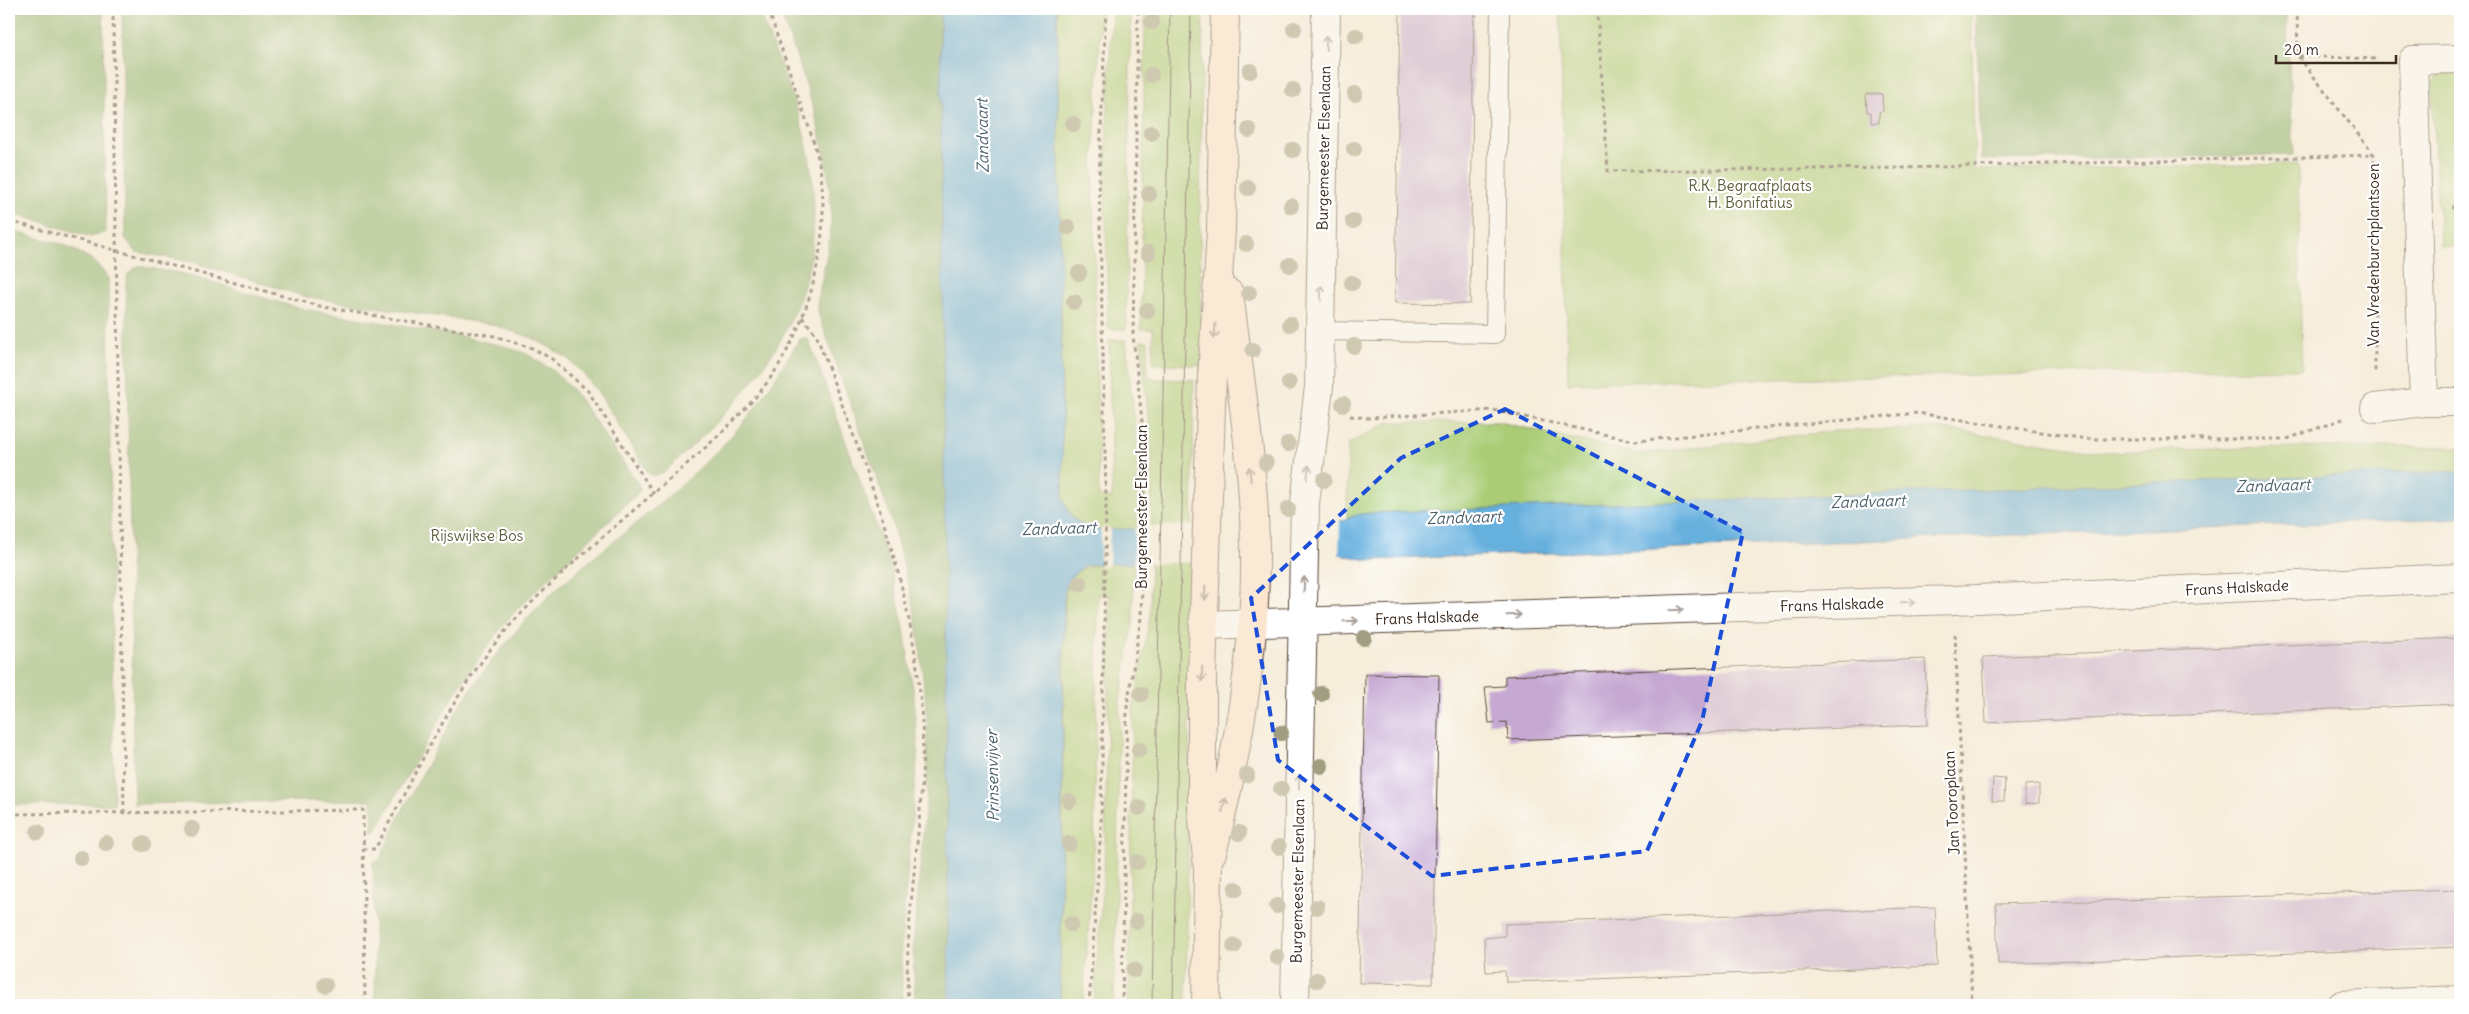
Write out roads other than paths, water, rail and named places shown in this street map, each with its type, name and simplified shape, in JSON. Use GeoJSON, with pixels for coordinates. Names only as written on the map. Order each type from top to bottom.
{"type":"FeatureCollection","features":[{"type":"Feature","properties":{"kind":"main road"},"geometry":{"type":"LineString","coordinates":[[1206,1005],[1208,869],[1201,786],[1212,377],[1222,230],[1224,9]]}},
{"type":"Feature","properties":{"kind":"main road"},"geometry":{"type":"LineString","coordinates":[[1208,869],[1228,789],[1252,624],[1256,559],[1255,523],[1244,407],[1222,230]]}},
{"type":"Feature","properties":{"kind":"street","name":"Burgemeester Elsenlaan"},"geometry":{"type":"LineString","coordinates":[[1295,1005],[1304,521],[1308,469],[1317,413],[1326,9]]}},
{"type":"Feature","properties":{"kind":"street"},"geometry":{"type":"LineString","coordinates":[[2424,402],[2413,60],[2460,59]]}},
{"type":"Feature","properties":{"kind":"street"},"geometry":{"type":"LineString","coordinates":[[2375,408],[2424,402],[2460,402]]}},
{"type":"Feature","properties":{"kind":"street","name":"Frans Halskade"},"geometry":{"type":"LineString","coordinates":[[1204,625],[1954,600],[2460,578]]}},
{"type":"Feature","properties":{"kind":"street"},"geometry":{"type":"LineString","coordinates":[[2342,1005],[2460,1000]]}},
{"type":"Feature","properties":{"kind":"lane"},"geometry":{"type":"LineString","coordinates":[[1320,331],[1495,334],[1500,9]]}},
{"type":"Feature","properties":{"kind":"water"},"geometry":{"type":"Polygon","coordinates":[[[940,9],[1057,9],[1063,498],[1071,516],[1085,526],[1099,530],[1340,521],[1360,514],[1376,513],[2460,471],[2460,518],[1368,560],[1339,554],[1087,565],[1071,578],[1066,586],[1064,597],[1060,1005],[949,1005],[940,9]]]}},
{"type":"Feature","properties":{"kind":"tram line"},"geometry":{"type":"LineString","coordinates":[[1152,1005],[1170,9]]}},
{"type":"Feature","properties":{"kind":"tram line"},"geometry":{"type":"LineString","coordinates":[[1173,1005],[1191,9]]}},
{"type":"Feature","properties":{"kind":"water label","name":"Zandvaart"},"geometry":{"type":"Point","coordinates":[982,136]}},
{"type":"Feature","properties":{"kind":"water label","name":"Zandvaart"},"geometry":{"type":"Point","coordinates":[2273,485]}},
{"type":"Feature","properties":{"kind":"water label","name":"Zandvaart"},"geometry":{"type":"Point","coordinates":[1868,501]}},
{"type":"Feature","properties":{"kind":"water label","name":"Zandvaart"},"geometry":{"type":"Point","coordinates":[1464,517]}},
{"type":"Feature","properties":{"kind":"water label","name":"Zandvaart"},"geometry":{"type":"Point","coordinates":[1059,528]}},
{"type":"Feature","properties":{"kind":"water label","name":"Prinsenvijver"},"geometry":{"type":"Point","coordinates":[992,776]}},
{"type":"Feature","properties":{"kind":"park label","name":"R.K. Begraafplaats H. Bonifatius"},"geometry":{"type":"Point","coordinates":[1750,194]}},
{"type":"Feature","properties":{"kind":"park label","name":"Rijswijkse Bos"},"geometry":{"type":"Point","coordinates":[477,536]}}]}
